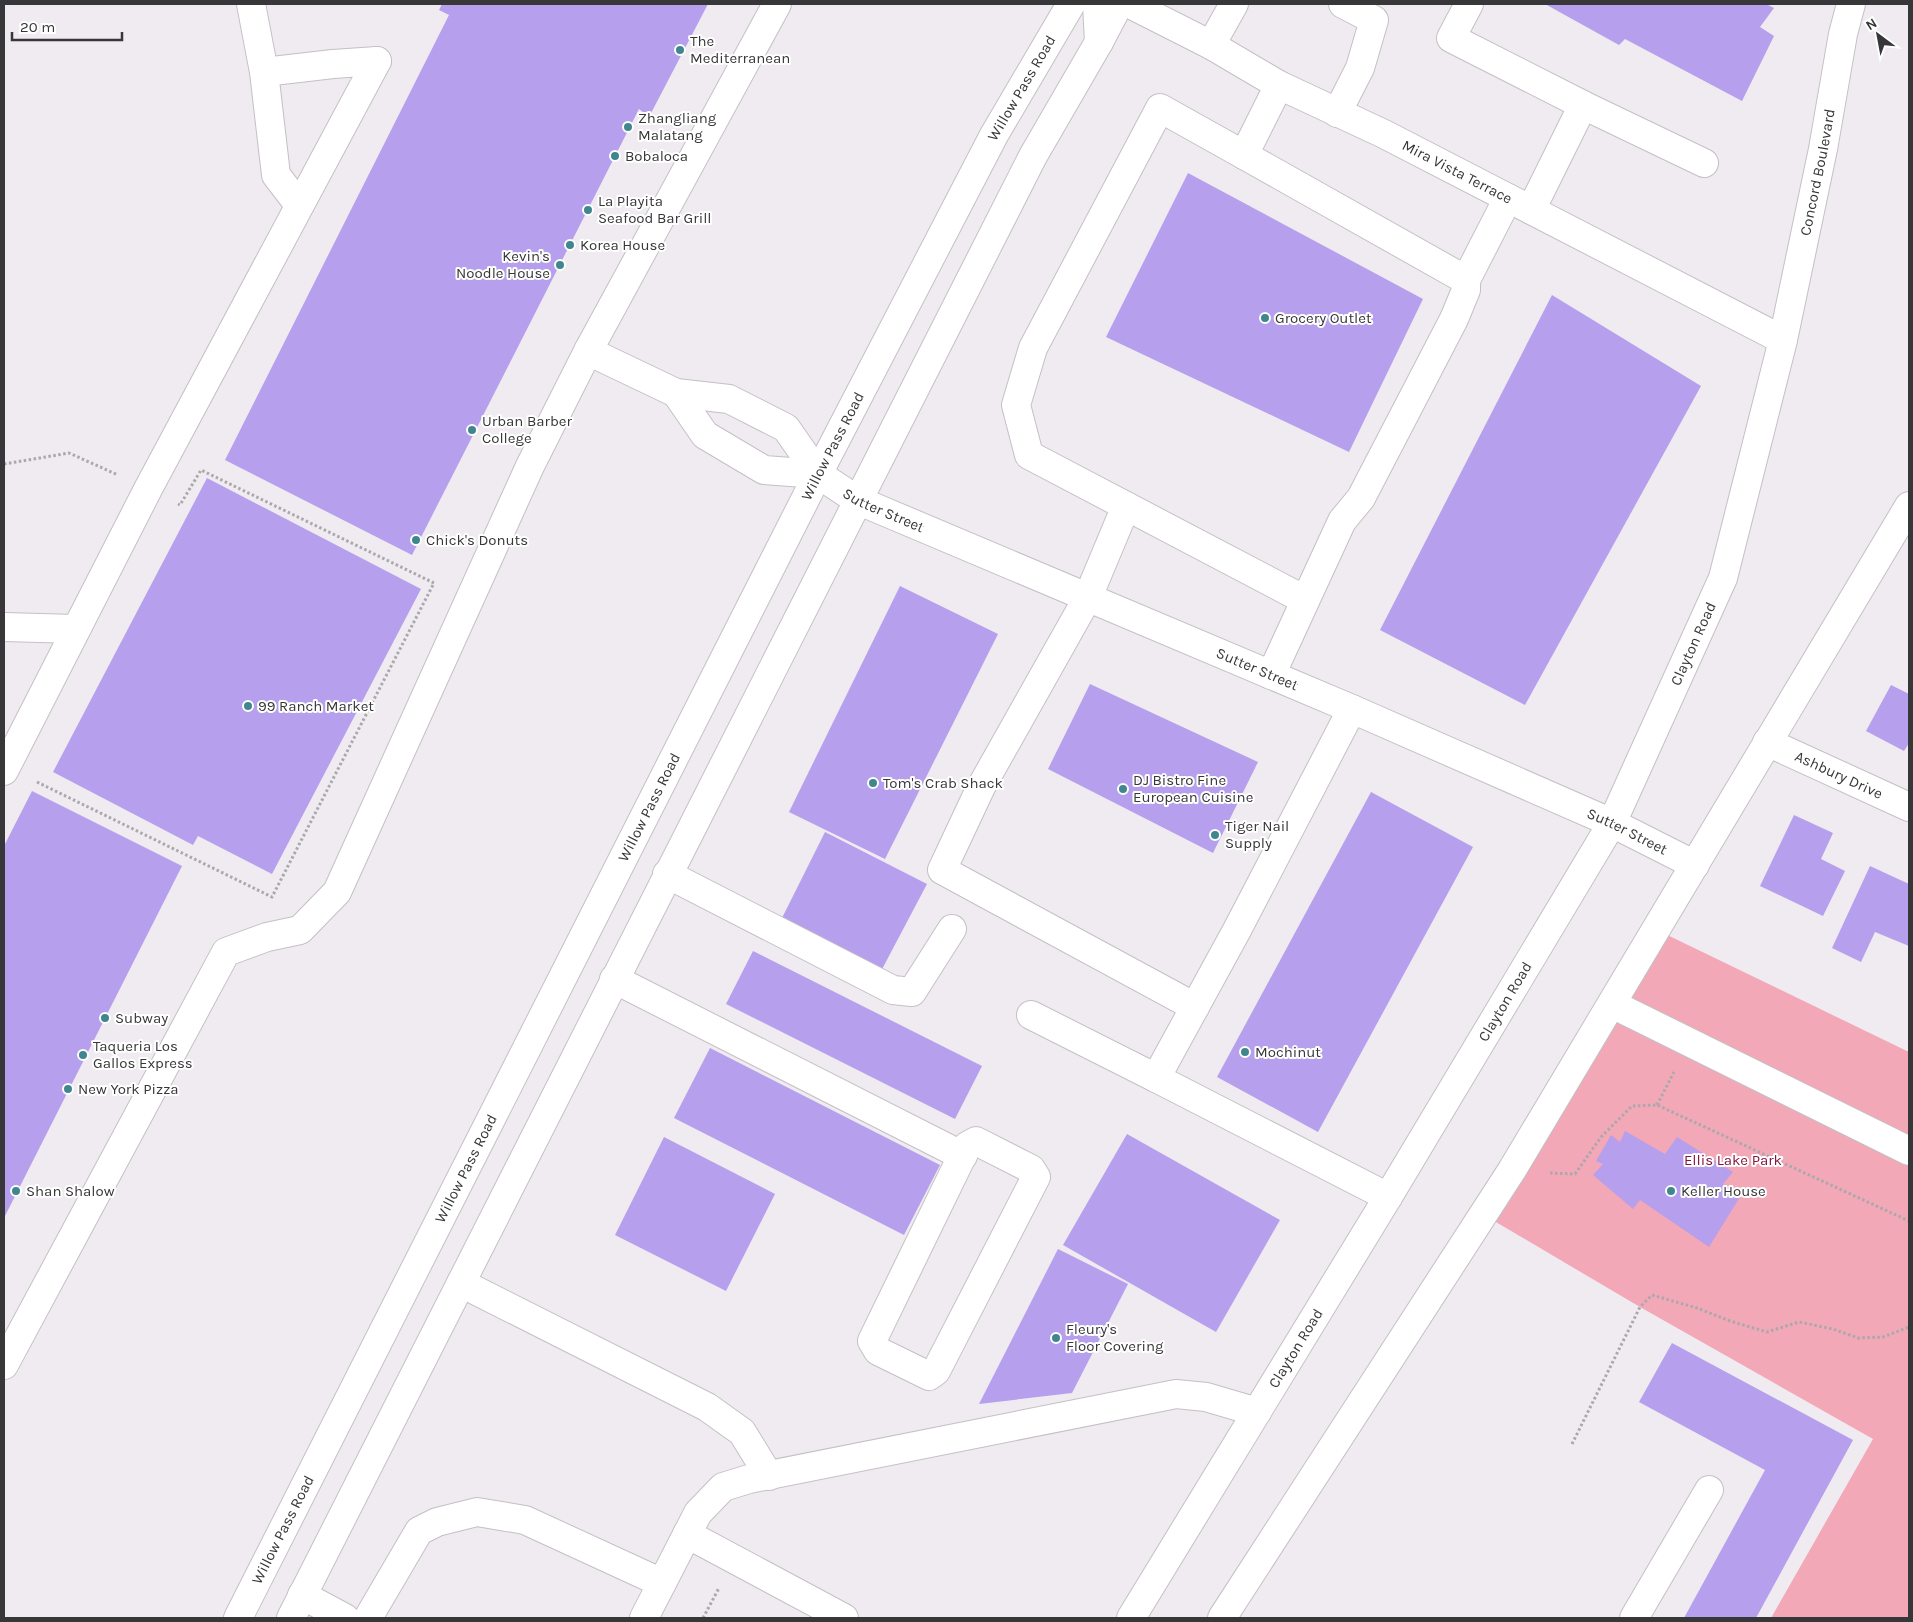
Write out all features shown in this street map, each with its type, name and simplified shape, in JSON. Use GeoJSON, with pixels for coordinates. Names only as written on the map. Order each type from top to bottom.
{"type":"FeatureCollection","features":[{"type":"Feature","properties":{"kind":"main road"},"geometry":{"type":"LineString","coordinates":[[251,4],[264,72],[276,175],[299,205]]}},
{"type":"Feature","properties":{"kind":"main road"},"geometry":{"type":"LineString","coordinates":[[4,1365],[226,952],[267,937],[300,930],[337,892],[530,466],[588,351],[776,4]]}},
{"type":"Feature","properties":{"kind":"main road","name":"Willow Pass Road"},"geometry":{"type":"LineString","coordinates":[[238,1618],[818,474],[994,135],[1071,4]]}},
{"type":"Feature","properties":{"kind":"main road"},"geometry":{"type":"LineString","coordinates":[[1097,4],[1099,42]]}},
{"type":"Feature","properties":{"kind":"main road"},"geometry":{"type":"LineString","coordinates":[[345,1618],[296,1606],[1033,156],[1119,4]]}},
{"type":"Feature","properties":{"kind":"main road","name":"Mira Vista Terrace"},"geometry":{"type":"LineString","coordinates":[[1130,4],[1211,45],[1279,85],[1384,134],[1783,340]]}},
{"type":"Feature","properties":{"kind":"main road"},"geometry":{"type":"LineString","coordinates":[[1211,45],[1234,4]]}},
{"type":"Feature","properties":{"kind":"main road"},"geometry":{"type":"LineString","coordinates":[[1337,113],[1360,68],[1374,20],[1343,4]]}},
{"type":"Feature","properties":{"kind":"main road"},"geometry":{"type":"LineString","coordinates":[[1469,4],[1451,38],[1583,105],[1704,163]]}},
{"type":"Feature","properties":{"kind":"main road","name":"Concord Boulevard"},"geometry":{"type":"LineString","coordinates":[[1783,340],[1823,149],[1843,34],[1851,4]]}},
{"type":"Feature","properties":{"kind":"main road"},"geometry":{"type":"LineString","coordinates":[[4,771],[148,489],[377,61],[264,72]]}},
{"type":"Feature","properties":{"kind":"main road"},"geometry":{"type":"LineString","coordinates":[[1244,155],[1279,85]]}},
{"type":"Feature","properties":{"kind":"main road"},"geometry":{"type":"LineString","coordinates":[[1270,675],[1342,521],[1361,498],[1454,319],[1466,290],[1466,280],[1520,204],[1583,105]]}},
{"type":"Feature","properties":{"kind":"main road"},"geometry":{"type":"LineString","coordinates":[[1305,600],[1029,455],[1016,405],[1033,348],[1160,108],[1466,280]]}},
{"type":"Feature","properties":{"kind":"main road","name":"Clayton Road"},"geometry":{"type":"LineString","coordinates":[[1131,1618],[1388,1197],[1612,823],[1723,578],[1783,340]]}},
{"type":"Feature","properties":{"kind":"main road"},"geometry":{"type":"LineString","coordinates":[[588,351],[676,393],[729,399],[786,428],[818,474]]}},
{"type":"Feature","properties":{"kind":"main road"},"geometry":{"type":"LineString","coordinates":[[676,393],[706,435],[764,470],[818,474]]}},
{"type":"Feature","properties":{"kind":"main road","name":"Sutter Street"},"geometry":{"type":"LineString","coordinates":[[818,474],[858,500],[1352,709],[1612,823],[1695,865]]}},
{"type":"Feature","properties":{"kind":"main road"},"geometry":{"type":"LineString","coordinates":[[1126,506],[1088,598],[981,787],[942,870],[1195,1007]]}},
{"type":"Feature","properties":{"kind":"main road"},"geometry":{"type":"LineString","coordinates":[[1222,1618],[1512,1170],[1909,506]]}},
{"type":"Feature","properties":{"kind":"main road"},"geometry":{"type":"LineString","coordinates":[[4,627],[76,629]]}},
{"type":"Feature","properties":{"kind":"main road"},"geometry":{"type":"LineString","coordinates":[[1156,1078],[1352,709]]}},
{"type":"Feature","properties":{"kind":"main road","name":"Ashbury Drive"},"geometry":{"type":"LineString","coordinates":[[1768,742],[1909,807]]}},
{"type":"Feature","properties":{"kind":"main road"},"geometry":{"type":"LineString","coordinates":[[668,874],[893,990],[912,992],[952,929]]}},
{"type":"Feature","properties":{"kind":"main road"},"geometry":{"type":"LineString","coordinates":[[614,979],[962,1156]]}},
{"type":"Feature","properties":{"kind":"main road"},"geometry":{"type":"LineString","coordinates":[[1612,1004],[1909,1151]]}},
{"type":"Feature","properties":{"kind":"main road"},"geometry":{"type":"LineString","coordinates":[[1031,1015],[1388,1197]]}},
{"type":"Feature","properties":{"kind":"main road"},"geometry":{"type":"LineString","coordinates":[[976,1141],[1031,1169],[1036,1177],[936,1371],[928,1376],[878,1351],[872,1341],[962,1156],[967,1146],[976,1141]]}},
{"type":"Feature","properties":{"kind":"main road"},"geometry":{"type":"LineString","coordinates":[[461,1283],[706,1407],[742,1432],[769,1476]]}},
{"type":"Feature","properties":{"kind":"main road"},"geometry":{"type":"LineString","coordinates":[[644,1618],[698,1513],[723,1487],[769,1476],[1176,1394],[1206,1397],[1257,1412]]}},
{"type":"Feature","properties":{"kind":"main road"},"geometry":{"type":"LineString","coordinates":[[1634,1618],[1709,1490]]}},
{"type":"Feature","properties":{"kind":"main road"},"geometry":{"type":"LineString","coordinates":[[368,1618],[419,1531],[437,1522],[477,1512],[525,1520],[662,1583]]}},
{"type":"Feature","properties":{"kind":"main road"},"geometry":{"type":"LineString","coordinates":[[687,1534],[844,1618]]}},
{"type":"Feature","properties":{"kind":"path"},"geometry":{"type":"LineString","coordinates":[[4,464],[70,453],[180,505],[201,470],[434,583],[272,897],[34,780]]}},
{"type":"Feature","properties":{"kind":"path"},"geometry":{"type":"LineString","coordinates":[[1512,1170],[1575,1174],[1601,1137],[1632,1106],[1657,1104],[1909,1220]]}},
{"type":"Feature","properties":{"kind":"path"},"geometry":{"type":"LineString","coordinates":[[1572,1444],[1640,1307],[1652,1295],[1698,1308],[1730,1321],[1767,1332],[1799,1322],[1858,1338],[1883,1337],[1909,1327]]}},
{"type":"Feature","properties":{"kind":"path"},"geometry":{"type":"LineString","coordinates":[[703,1618],[720,1585]]}},
{"type":"Feature","properties":{"kind":"green space","name":"Ellis Lake Park"},"geometry":{"type":"Polygon","coordinates":[[[1657,930],[1909,1052],[1909,1618],[1771,1618],[1873,1439],[1640,1307],[1484,1215],[1657,930]]]}},
{"type":"Feature","properties":{"kind":"building"},"geometry":{"type":"Polygon","coordinates":[[[442,4],[708,4],[649,117],[639,109],[412,555],[225,460],[449,15],[439,10],[442,4]]]}},
{"type":"Feature","properties":{"kind":"building"},"geometry":{"type":"Polygon","coordinates":[[[1545,4],[1766,4],[1774,8],[1760,27],[1774,36],[1742,101],[1625,39],[1619,45],[1545,4]]]}},
{"type":"Feature","properties":{"kind":"building","name":"Grocery Outlet"},"geometry":{"type":"Polygon","coordinates":[[[1188,173],[1423,299],[1349,452],[1106,337],[1188,173]]]}},
{"type":"Feature","properties":{"kind":"building"},"geometry":{"type":"Polygon","coordinates":[[[1552,295],[1701,386],[1525,705],[1380,630],[1552,295]]]}},
{"type":"Feature","properties":{"kind":"building"},"geometry":{"type":"Polygon","coordinates":[[[207,478],[421,589],[272,874],[198,836],[193,845],[53,772],[207,478]]]}},
{"type":"Feature","properties":{"kind":"building"},"geometry":{"type":"Polygon","coordinates":[[[900,586],[998,634],[885,859],[789,812],[900,586]]]}},
{"type":"Feature","properties":{"kind":"building"},"geometry":{"type":"Polygon","coordinates":[[[1090,684],[1258,762],[1213,853],[1048,769],[1090,684]]]}},
{"type":"Feature","properties":{"kind":"building"},"geometry":{"type":"Polygon","coordinates":[[[1891,685],[1909,694],[1909,743],[1904,751],[1866,731],[1891,685]]]}},
{"type":"Feature","properties":{"kind":"building"},"geometry":{"type":"Polygon","coordinates":[[[32,791],[182,866],[4,1218],[4,846],[32,791]]]}},
{"type":"Feature","properties":{"kind":"building"},"geometry":{"type":"Polygon","coordinates":[[[1371,792],[1473,847],[1318,1132],[1217,1077],[1371,792]]]}},
{"type":"Feature","properties":{"kind":"building"},"geometry":{"type":"Polygon","coordinates":[[[1794,815],[1833,833],[1821,859],[1845,871],[1823,916],[1760,886],[1794,815]]]}},
{"type":"Feature","properties":{"kind":"building"},"geometry":{"type":"Polygon","coordinates":[[[825,832],[927,884],[880,973],[781,920],[825,832]]]}},
{"type":"Feature","properties":{"kind":"building"},"geometry":{"type":"Polygon","coordinates":[[[1870,866],[1909,884],[1909,946],[1875,932],[1861,962],[1832,948],[1870,866]]]}},
{"type":"Feature","properties":{"kind":"building"},"geometry":{"type":"Polygon","coordinates":[[[753,951],[982,1066],[955,1119],[726,1004],[753,951]]]}},
{"type":"Feature","properties":{"kind":"building"},"geometry":{"type":"Polygon","coordinates":[[[710,1048],[940,1165],[904,1235],[674,1118],[710,1048]]]}},
{"type":"Feature","properties":{"kind":"building","name":"Keller House"},"geometry":{"type":"Polygon","coordinates":[[[1625,1131],[1665,1154],[1677,1137],[1733,1172],[1723,1184],[1740,1197],[1709,1247],[1640,1200],[1633,1209],[1593,1175],[1603,1164],[1596,1161],[1611,1135],[1620,1142],[1625,1131]]]}},
{"type":"Feature","properties":{"kind":"building"},"geometry":{"type":"Polygon","coordinates":[[[1127,1134],[1280,1220],[1216,1332],[1063,1245],[1127,1134]]]}},
{"type":"Feature","properties":{"kind":"building"},"geometry":{"type":"Polygon","coordinates":[[[664,1137],[775,1194],[726,1291],[615,1235],[664,1137]]]}},
{"type":"Feature","properties":{"kind":"building","name":"Fleury's Floor Covering"},"geometry":{"type":"Polygon","coordinates":[[[1058,1249],[1128,1284],[1072,1393],[979,1404],[1058,1249]]]}},
{"type":"Feature","properties":{"kind":"building"},"geometry":{"type":"Polygon","coordinates":[[[1672,1343],[1853,1440],[1756,1618],[1684,1618],[1765,1470],[1639,1402],[1672,1343]]]}},
{"type":"Feature","properties":{"kind":"place","name":"The Mediterranean"},"geometry":{"type":"Point","coordinates":[680,50]}},
{"type":"Feature","properties":{"kind":"place","name":"Zhangliang Malatang"},"geometry":{"type":"Point","coordinates":[628,127]}},
{"type":"Feature","properties":{"kind":"place","name":"Bobaloca"},"geometry":{"type":"Point","coordinates":[615,156]}},
{"type":"Feature","properties":{"kind":"place","name":"La Playita Seafood Bar Grill"},"geometry":{"type":"Point","coordinates":[588,210]}},
{"type":"Feature","properties":{"kind":"place","name":"Korea House"},"geometry":{"type":"Point","coordinates":[570,245]}},
{"type":"Feature","properties":{"kind":"place","name":"Kevin's Noodle House"},"geometry":{"type":"Point","coordinates":[560,265]}},
{"type":"Feature","properties":{"kind":"place","name":"Grocery Outlet"},"geometry":{"type":"Point","coordinates":[1265,318]}},
{"type":"Feature","properties":{"kind":"place","name":"Urban Barber College"},"geometry":{"type":"Point","coordinates":[472,430]}},
{"type":"Feature","properties":{"kind":"place","name":"Chick's Donuts"},"geometry":{"type":"Point","coordinates":[416,540]}},
{"type":"Feature","properties":{"kind":"place","name":"99 Ranch Market"},"geometry":{"type":"Point","coordinates":[248,706]}},
{"type":"Feature","properties":{"kind":"place","name":"Tom's Crab Shack"},"geometry":{"type":"Point","coordinates":[873,783]}},
{"type":"Feature","properties":{"kind":"place","name":"DJ Bistro Fine European Cuisine"},"geometry":{"type":"Point","coordinates":[1123,789]}},
{"type":"Feature","properties":{"kind":"place","name":"Tiger Nail Supply"},"geometry":{"type":"Point","coordinates":[1215,835]}},
{"type":"Feature","properties":{"kind":"place","name":"Subway"},"geometry":{"type":"Point","coordinates":[105,1018]}},
{"type":"Feature","properties":{"kind":"place","name":"Mochinut"},"geometry":{"type":"Point","coordinates":[1245,1052]}},
{"type":"Feature","properties":{"kind":"place","name":"Taqueria Los Gallos Express"},"geometry":{"type":"Point","coordinates":[83,1055]}},
{"type":"Feature","properties":{"kind":"place","name":"New York Pizza"},"geometry":{"type":"Point","coordinates":[68,1089]}},
{"type":"Feature","properties":{"kind":"place","name":"Shan Shalow"},"geometry":{"type":"Point","coordinates":[16,1191]}},
{"type":"Feature","properties":{"kind":"place","name":"Keller House"},"geometry":{"type":"Point","coordinates":[1671,1191]}},
{"type":"Feature","properties":{"kind":"place","name":"Fleury's Floor Covering"},"geometry":{"type":"Point","coordinates":[1056,1338]}}]}
